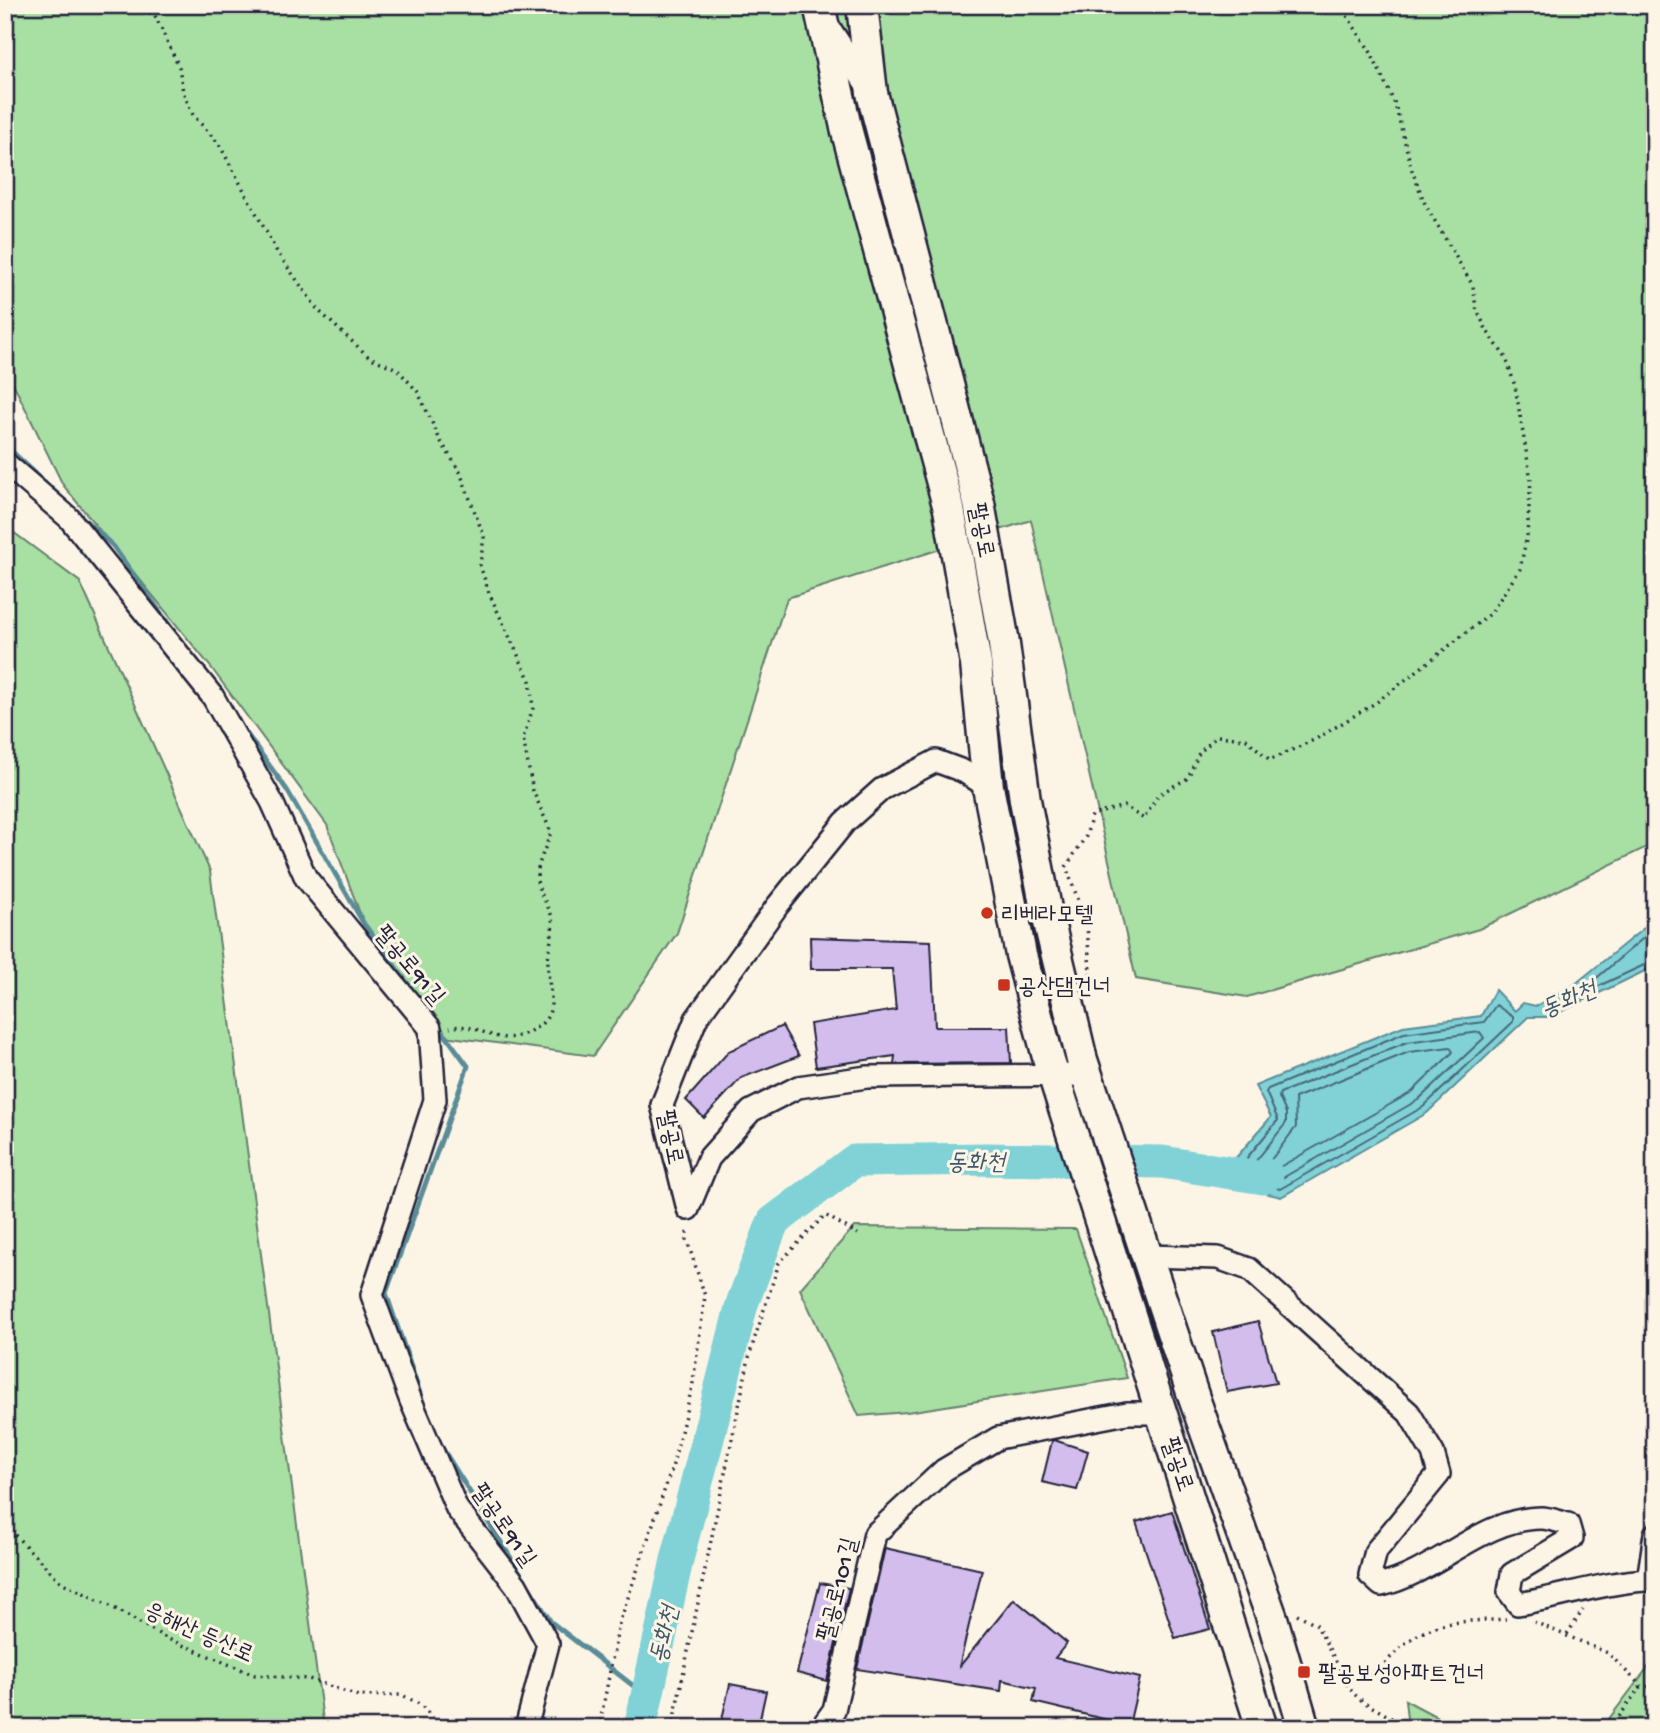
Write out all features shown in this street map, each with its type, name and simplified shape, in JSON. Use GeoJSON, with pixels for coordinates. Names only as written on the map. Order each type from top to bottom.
{"type":"FeatureCollection","features":[{"type":"Feature","properties":{"kind":"main road","name":"팔공로"},"geometry":{"type":"LineString","coordinates":[[862,5],[872,93],[979,503],[1003,637],[1028,813],[1047,914],[1087,1075],[1146,1256],[1266,1601],[1304,1728]]}},
{"type":"Feature","properties":{"kind":"main road","name":"팔공로"},"geometry":{"type":"LineString","coordinates":[[817,9],[847,132],[949,509],[976,664],[988,787],[1021,955],[1053,1075],[1262,1728]]}},
{"type":"Feature","properties":{"kind":"street"},"geometry":{"type":"LineString","coordinates":[[817,9],[872,93]]}},
{"type":"Feature","properties":{"kind":"street","name":"팔공로91길"},"geometry":{"type":"LineString","coordinates":[[5,463],[69,518],[213,697],[272,802],[306,878],[430,1028],[435,1100],[372,1295],[411,1401],[457,1509],[516,1585],[548,1644],[526,1728]]}},
{"type":"Feature","properties":{"kind":"street","name":"팔공로"},"geometry":{"type":"LineString","coordinates":[[688,1209],[662,1105],[696,1019],[778,905],[845,822],[882,789],[936,761],[962,771],[988,787]]}},
{"type":"Feature","properties":{"kind":"street"},"geometry":{"type":"LineString","coordinates":[[1053,1075],[1087,1075]]}},
{"type":"Feature","properties":{"kind":"street","name":"팔공로"},"geometry":{"type":"LineString","coordinates":[[688,1209],[709,1158],[751,1111],[798,1087],[867,1077],[1053,1075]]}},
{"type":"Feature","properties":{"kind":"street"},"geometry":{"type":"LineString","coordinates":[[1146,1256],[1218,1258],[1249,1269],[1409,1413],[1433,1453],[1439,1474],[1376,1551],[1370,1575],[1381,1585],[1436,1560],[1495,1528],[1541,1518],[1568,1524],[1572,1538],[1512,1574],[1509,1592],[1518,1604],[1558,1597],[1620,1581],[1648,1580],[1655,1534]]}},
{"type":"Feature","properties":{"kind":"street","name":"팔공로101길"},"geometry":{"type":"LineString","coordinates":[[821,1728],[834,1710],[875,1534],[944,1470],[998,1437],[1127,1413],[1161,1413]]}},
{"type":"Feature","properties":{"kind":"path"},"geometry":{"type":"LineString","coordinates":[[147,5],[151,7],[178,67],[183,92],[193,115],[219,144],[277,253],[318,310],[369,357],[397,369],[418,392],[476,510],[484,537],[480,565],[489,593],[530,681],[533,708],[523,738],[533,791],[551,832],[537,878],[552,918],[548,967],[553,994],[551,1011],[537,1028],[518,1037],[493,1038],[473,1026],[455,1026]]}},
{"type":"Feature","properties":{"kind":"path"},"geometry":{"type":"LineString","coordinates":[[1091,991],[1087,924],[1066,867],[1086,836],[1092,815],[1124,806],[1144,819],[1158,795],[1188,778],[1199,753],[1217,736],[1247,739],[1270,760],[1351,719],[1424,668],[1490,614],[1520,569],[1531,480],[1523,447],[1515,386],[1506,358],[1487,331],[1476,308],[1473,286],[1425,204],[1412,170],[1395,104],[1370,51],[1340,5]]}},
{"type":"Feature","properties":{"kind":"path"},"geometry":{"type":"LineString","coordinates":[[599,1728],[619,1624],[672,1468],[693,1383],[705,1296],[687,1240],[688,1209]]}},
{"type":"Feature","properties":{"kind":"path"},"geometry":{"type":"LineString","coordinates":[[672,1728],[750,1353],[779,1263],[825,1215],[858,1234]]}},
{"type":"Feature","properties":{"kind":"path","name":"응해산 등산로"},"geometry":{"type":"LineString","coordinates":[[5,1525],[61,1582],[168,1639],[255,1675],[309,1679],[358,1696],[401,1695],[421,1705],[442,1728]]}},
{"type":"Feature","properties":{"kind":"path"},"geometry":{"type":"LineString","coordinates":[[1266,1601],[1316,1624],[1349,1691],[1364,1704],[1380,1711],[1404,1728]]}},
{"type":"Feature","properties":{"kind":"path"},"geometry":{"type":"LineString","coordinates":[[1343,1675],[1359,1679],[1371,1675],[1386,1666],[1410,1640],[1436,1625],[1452,1621],[1516,1618]]}},
{"type":"Feature","properties":{"kind":"path"},"geometry":{"type":"LineString","coordinates":[[1530,1621],[1543,1623],[1608,1653],[1641,1686],[1655,1687]]}},
{"type":"Feature","properties":{"kind":"path"},"geometry":{"type":"LineString","coordinates":[[1611,1728],[1641,1686]]}},
{"type":"Feature","properties":{"kind":"green space"},"geometry":{"type":"Polygon","coordinates":[[[5,5],[1655,5],[1655,843],[1479,929],[1247,997],[1136,979],[1031,520],[787,598],[677,933],[593,1056],[444,1036],[364,924],[327,825],[210,666],[63,485],[5,367],[5,5]]]}},
{"type":"Feature","properties":{"kind":"green space"},"geometry":{"type":"Polygon","coordinates":[[[5,526],[80,582],[210,871],[324,1728],[5,1728],[5,526]]]}},
{"type":"Feature","properties":{"kind":"green space"},"geometry":{"type":"Polygon","coordinates":[[[854,1227],[1076,1229],[1127,1378],[907,1412],[859,1416],[800,1289],[854,1227]]]}},
{"type":"Feature","properties":{"kind":"green space"},"geometry":{"type":"Polygon","coordinates":[[[1655,1658],[1655,1728],[1602,1728],[1655,1658]]]}},
{"type":"Feature","properties":{"kind":"green space"},"geometry":{"type":"Polygon","coordinates":[[[1405,1700],[1458,1728],[1408,1728],[1405,1700]]]}},
{"type":"Feature","properties":{"kind":"water"},"geometry":{"type":"Polygon","coordinates":[[[1655,919],[1655,966],[1550,1017],[1528,1017],[1427,1113],[1281,1197],[1216,1181],[1271,1117],[1255,1086],[1403,1026],[1481,1016],[1495,990],[1515,1011],[1523,1003],[1536,1006],[1574,985],[1655,919]]]}},
{"type":"Feature","properties":{"kind":"building"},"geometry":{"type":"Polygon","coordinates":[[[810,937],[931,941],[935,1027],[1009,1027],[1011,1063],[894,1064],[895,1056],[816,1067],[810,1024],[896,1010],[892,969],[811,969],[810,937]]]}},
{"type":"Feature","properties":{"kind":"building"},"geometry":{"type":"Polygon","coordinates":[[[782,1026],[799,1056],[741,1078],[704,1118],[686,1100],[729,1051],[782,1026]]]}},
{"type":"Feature","properties":{"kind":"building"},"geometry":{"type":"Polygon","coordinates":[[[1258,1321],[1276,1383],[1227,1392],[1213,1332],[1258,1321]]]}},
{"type":"Feature","properties":{"kind":"building"},"geometry":{"type":"Polygon","coordinates":[[[1054,1440],[1088,1451],[1077,1490],[1042,1482],[1054,1440]]]}},
{"type":"Feature","properties":{"kind":"building"},"geometry":{"type":"Polygon","coordinates":[[[1172,1511],[1210,1629],[1175,1638],[1136,1522],[1172,1511]]]}},
{"type":"Feature","properties":{"kind":"building"},"geometry":{"type":"Polygon","coordinates":[[[885,1548],[982,1570],[959,1667],[1014,1599],[1067,1643],[1055,1658],[1140,1678],[1129,1725],[1033,1702],[1036,1688],[1002,1680],[1001,1691],[857,1669],[885,1548]]]}},
{"type":"Feature","properties":{"kind":"building"},"geometry":{"type":"Polygon","coordinates":[[[820,1583],[849,1588],[827,1681],[797,1673],[820,1583]]]}},
{"type":"Feature","properties":{"kind":"building"},"geometry":{"type":"Polygon","coordinates":[[[730,1684],[766,1691],[758,1728],[720,1728],[730,1684]]]}},
{"type":"Feature","properties":{"kind":"waterway"},"geometry":{"type":"LineString","coordinates":[[5,445],[113,546],[178,637]]}},
{"type":"Feature","properties":{"kind":"waterway"},"geometry":{"type":"LineString","coordinates":[[236,719],[287,790],[364,924],[416,995]]}},
{"type":"Feature","properties":{"kind":"waterway"},"geometry":{"type":"LineString","coordinates":[[424,1405],[386,1293],[468,1066],[438,1025]]}},
{"type":"Feature","properties":{"kind":"waterway","name":"동화천"},"geometry":{"type":"LineString","coordinates":[[640,1728],[677,1560],[742,1304],[773,1222],[854,1161],[987,1159],[1162,1162],[1263,1178],[1267,1175]]}},
{"type":"Feature","properties":{"kind":"waterway"},"geometry":{"type":"LineString","coordinates":[[441,1446],[551,1622],[649,1698]]}},
{"type":"Feature","properties":{"kind":"place","name":"리베라모텔"},"geometry":{"type":"Point","coordinates":[987,913]}},
{"type":"Feature","properties":{"kind":"place","name":"공산댐건너"},"geometry":{"type":"Point","coordinates":[1004,985]}},
{"type":"Feature","properties":{"kind":"place","name":"팔공보성아파트건너"},"geometry":{"type":"Point","coordinates":[1304,1672]}}]}
